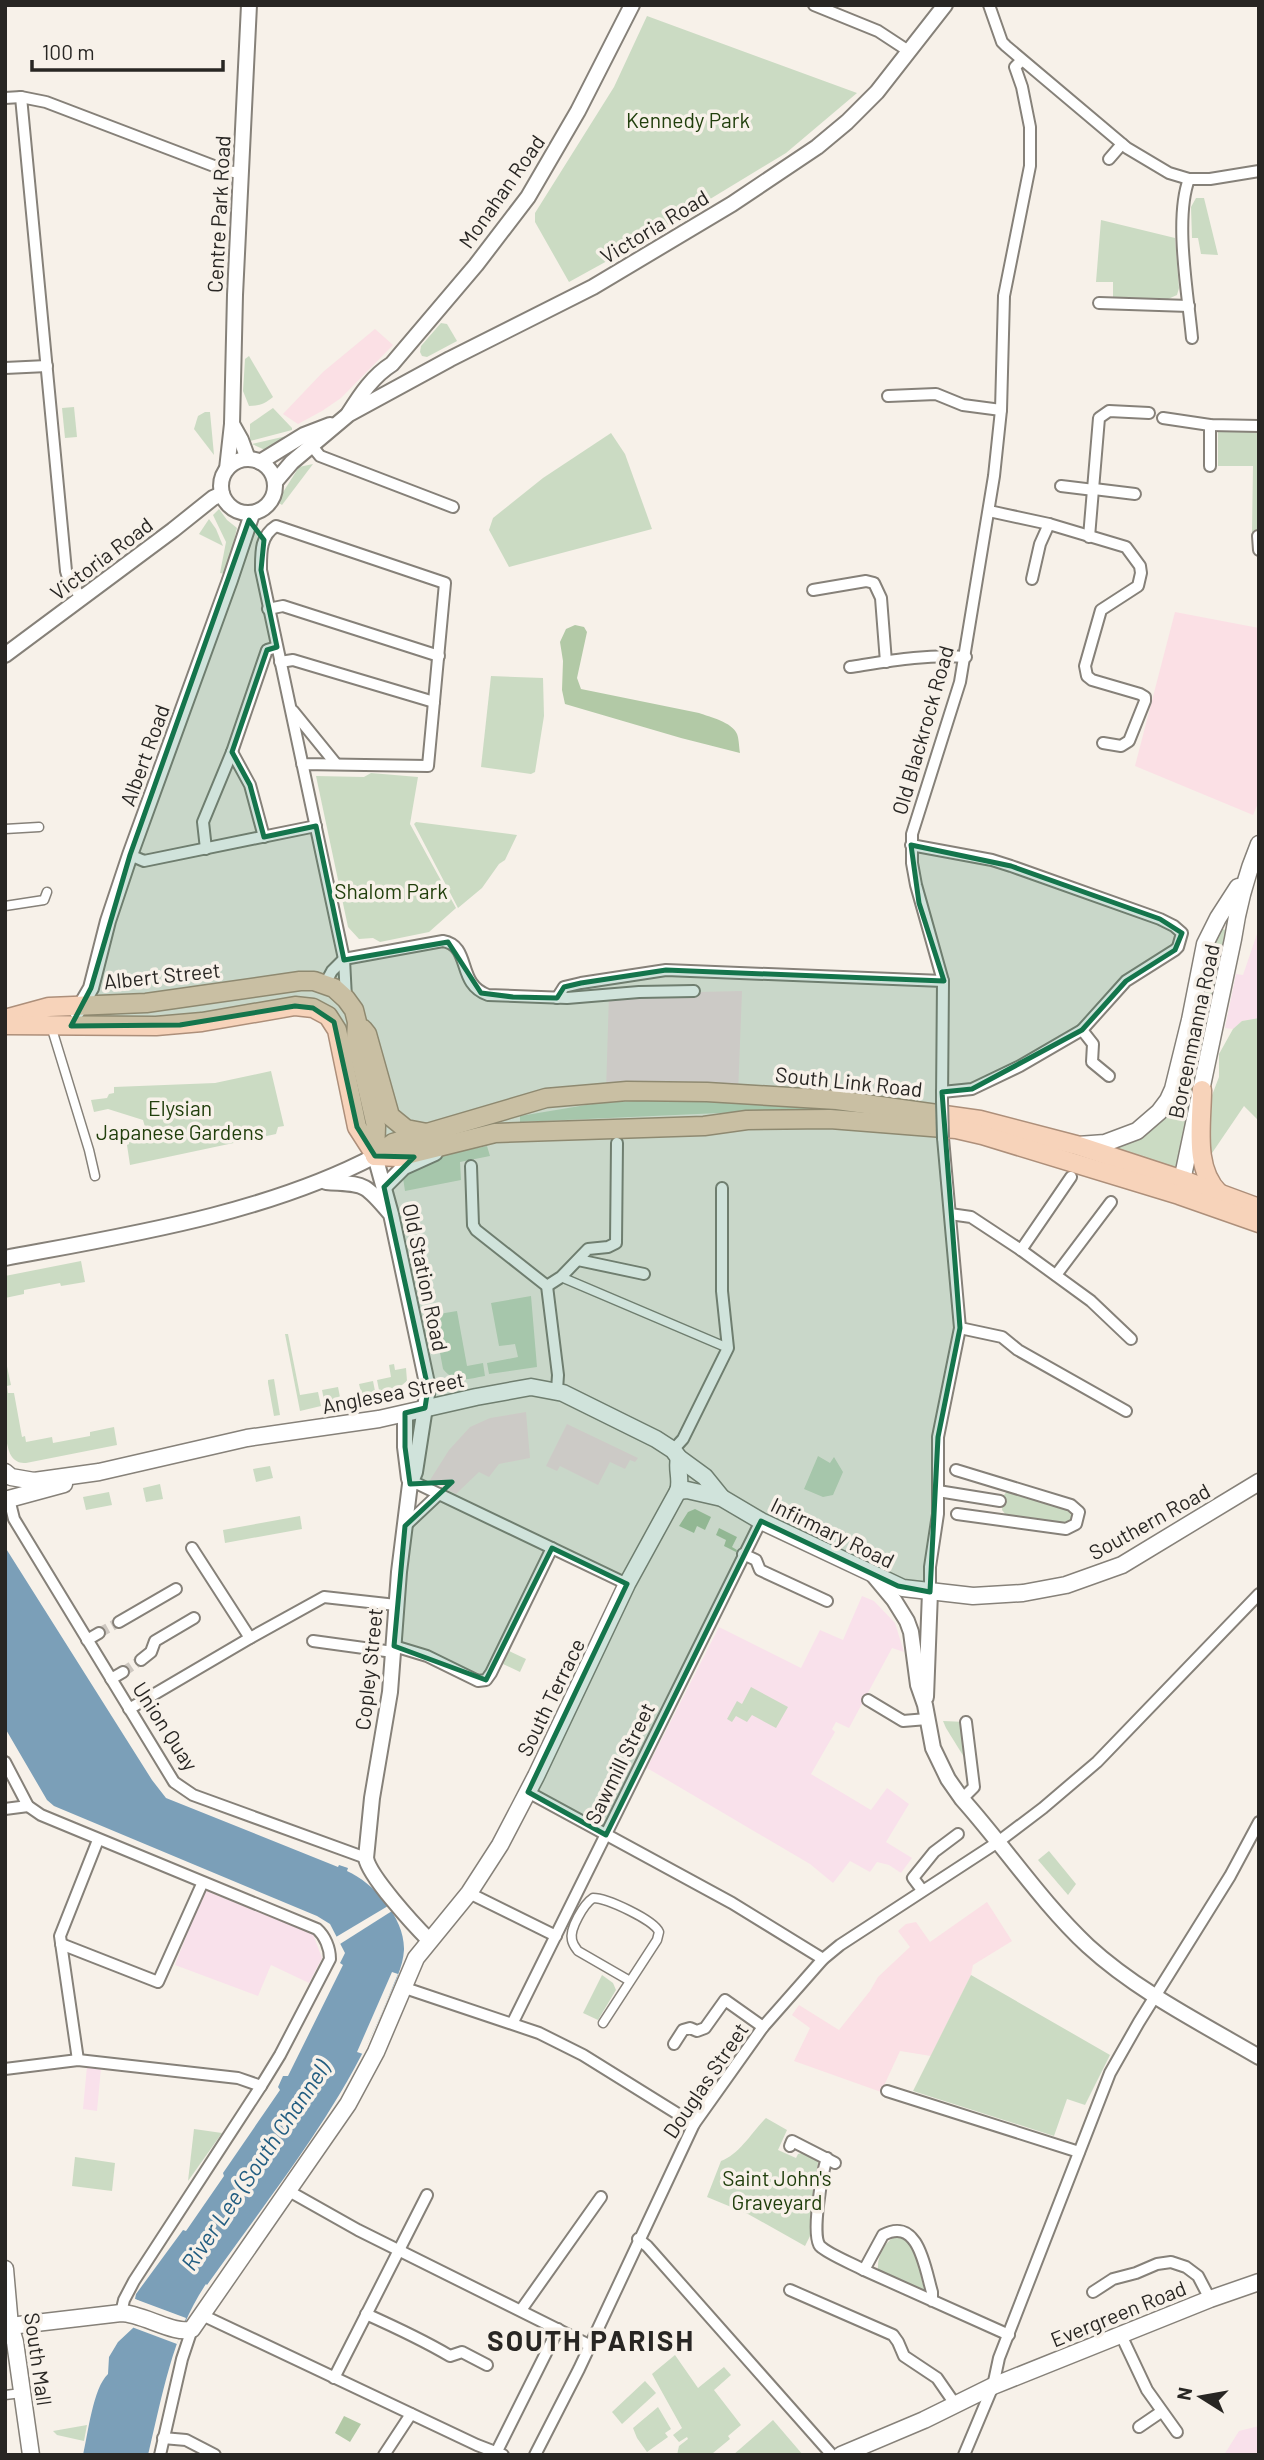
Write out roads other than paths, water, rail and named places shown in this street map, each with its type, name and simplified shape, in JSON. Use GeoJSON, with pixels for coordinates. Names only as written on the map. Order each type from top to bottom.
{"type":"FeatureCollection","features":[{"type":"Feature","properties":{"kind":"highway","name":"Albert Street"},"geometry":{"type":"LineString","coordinates":[[5,1019],[40,1008],[146,1003],[300,981],[325,984]]}},
{"type":"Feature","properties":{"kind":"highway"},"geometry":{"type":"LineString","coordinates":[[325,984],[346,999],[354,1010],[357,1022],[356,1038],[376,1126],[375,1156]]}},
{"type":"Feature","properties":{"kind":"highway"},"geometry":{"type":"LineString","coordinates":[[5,1025],[168,1026],[306,1006],[328,1016],[337,1030],[357,1127],[375,1156]]}},
{"type":"Feature","properties":{"kind":"highway"},"geometry":{"type":"LineString","coordinates":[[357,1022],[367,1034],[390,1116],[406,1129],[426,1133]]}},
{"type":"Feature","properties":{"kind":"highway"},"geometry":{"type":"LineString","coordinates":[[1202,1090],[1202,1166],[1208,1179],[1222,1195]]}},
{"type":"Feature","properties":{"kind":"highway","name":"South Link Road"},"geometry":{"type":"LineString","coordinates":[[375,1156],[393,1143],[546,1098],[627,1091],[707,1091],[837,1100],[959,1116],[1076,1145],[1181,1187],[1222,1195],[1259,1208]]}},
{"type":"Feature","properties":{"kind":"highway"},"geometry":{"type":"LineString","coordinates":[[375,1156],[398,1157],[474,1137],[518,1131],[704,1126],[747,1120],[830,1119],[956,1129],[1181,1187],[1259,1223]]}},
{"type":"Feature","properties":{"kind":"main road","name":"Boreenmanna Road"},"geometry":{"type":"LineString","coordinates":[[1181,1187],[1233,939],[1237,908],[1246,874],[1259,844]]}},
{"type":"Feature","properties":{"kind":"main road","name":"Boreenmanna Road"},"geometry":{"type":"LineString","coordinates":[[1076,1145],[1105,1143],[1137,1131],[1159,1112],[1168,1100],[1190,1020],[1205,944],[1246,874]]}},
{"type":"Feature","properties":{"kind":"main road","name":"Anglesea Street"},"geometry":{"type":"LineString","coordinates":[[7,1499],[43,1491],[99,1472],[247,1438],[379,1419],[531,1387],[557,1390],[676,1454]]}},
{"type":"Feature","properties":{"kind":"main road","name":"South Terrace"},"geometry":{"type":"LineString","coordinates":[[187,2330],[202,2315],[348,2104],[376,2052],[416,1958],[429,1940],[475,1896],[627,1584],[678,1491],[680,1478],[676,1454]]}},
{"type":"Feature","properties":{"kind":"main road","name":"Infirmary Road"},"geometry":{"type":"LineString","coordinates":[[676,1454],[705,1477],[722,1498]]}},
{"type":"Feature","properties":{"kind":"main road","name":"Anglesea Street"},"geometry":{"type":"LineString","coordinates":[[5,1472],[11,1477],[34,1480],[99,1472]]}},
{"type":"Feature","properties":{"kind":"main road","name":"Southern Road"},"geometry":{"type":"LineString","coordinates":[[930,1592],[973,1596],[1023,1593],[1066,1585],[1093,1576],[1122,1565],[1259,1482]]}},
{"type":"Feature","properties":{"kind":"main road","name":"Infirmary Road"},"geometry":{"type":"LineString","coordinates":[[678,1491],[687,1490],[722,1498],[761,1521],[874,1576],[903,1588],[930,1592]]}},
{"type":"Feature","properties":{"kind":"main road","name":"South Mall"},"geometry":{"type":"LineString","coordinates":[[5,2269],[10,2303],[10,2333],[31,2455]]}},
{"type":"Feature","properties":{"kind":"main road","name":"Evergreen Road"},"geometry":{"type":"LineString","coordinates":[[841,2455],[993,2386],[1209,2299],[1259,2282]]}},
{"type":"Feature","properties":{"kind":"main road"},"geometry":{"type":"LineString","coordinates":[[10,2303],[27,2318],[38,2323]]}},
{"type":"Feature","properties":{"kind":"main road"},"geometry":{"type":"LineString","coordinates":[[10,2333],[25,2331],[38,2323],[126,2313],[187,2330]]}},
{"type":"Feature","properties":{"kind":"street","name":"Centre Park Road"},"geometry":{"type":"LineString","coordinates":[[227,469],[232,424],[249,5]]}},
{"type":"Feature","properties":{"kind":"street","name":"Monahan Road"},"geometry":{"type":"LineString","coordinates":[[343,418],[363,391],[392,364],[476,265],[528,197],[578,111],[632,5]]}},
{"type":"Feature","properties":{"kind":"street"},"geometry":{"type":"LineString","coordinates":[[814,5],[878,31],[909,52]]}},
{"type":"Feature","properties":{"kind":"street","name":"Victoria Road"},"geometry":{"type":"LineString","coordinates":[[254,460],[307,441],[400,386],[593,287],[741,198],[832,135],[877,92],[945,5]]}},
{"type":"Feature","properties":{"kind":"street"},"geometry":{"type":"LineString","coordinates":[[989,5],[1002,42],[1021,61],[1122,144],[1169,173],[1210,179],[1259,171]]}},
{"type":"Feature","properties":{"kind":"street","name":"Old Blackrock Road"},"geometry":{"type":"LineString","coordinates":[[930,1592],[930,1567],[938,1514],[938,1437],[960,1328],[943,1138],[943,981],[919,902],[911,845],[914,823],[937,758],[966,657],[989,511],[1001,410],[1004,296],[1030,166],[1030,131],[1016,66],[1021,61]]}},
{"type":"Feature","properties":{"kind":"street"},"geometry":{"type":"LineString","coordinates":[[1022,87],[1038,74]]}},
{"type":"Feature","properties":{"kind":"street"},"geometry":{"type":"LineString","coordinates":[[5,98],[21,97],[46,102],[227,171],[241,173]]}},
{"type":"Feature","properties":{"kind":"street"},"geometry":{"type":"LineString","coordinates":[[21,97],[66,572],[81,597]]}},
{"type":"Feature","properties":{"kind":"street"},"geometry":{"type":"LineString","coordinates":[[1109,159],[1122,144]]}},
{"type":"Feature","properties":{"kind":"street"},"geometry":{"type":"LineString","coordinates":[[1189,178],[1183,211],[1192,338]]}},
{"type":"Feature","properties":{"kind":"street"},"geometry":{"type":"LineString","coordinates":[[1099,303],[1189,306]]}},
{"type":"Feature","properties":{"kind":"street"},"geometry":{"type":"LineString","coordinates":[[392,364],[400,386]]}},
{"type":"Feature","properties":{"kind":"street"},"geometry":{"type":"LineString","coordinates":[[5,368],[47,366]]}},
{"type":"Feature","properties":{"kind":"street"},"geometry":{"type":"LineString","coordinates":[[888,396],[936,394],[964,405],[1001,410]]}},
{"type":"Feature","properties":{"kind":"street"},"geometry":{"type":"LineString","coordinates":[[1089,537],[1101,415],[1109,411],[1149,413]]}},
{"type":"Feature","properties":{"kind":"street"},"geometry":{"type":"LineString","coordinates":[[1163,418],[1210,425],[1259,426]]}},
{"type":"Feature","properties":{"kind":"street","name":"Centre Park Road"},"geometry":{"type":"LineString","coordinates":[[232,424],[254,460]]}},
{"type":"Feature","properties":{"kind":"street"},"geometry":{"type":"LineString","coordinates":[[1210,425],[1210,466]]}},
{"type":"Feature","properties":{"kind":"street"},"geometry":{"type":"LineString","coordinates":[[307,441],[320,456],[453,507]]}},
{"type":"Feature","properties":{"kind":"street","name":"Victoria Road"},"geometry":{"type":"LineString","coordinates":[[275,482],[307,441]]}},
{"type":"Feature","properties":{"kind":"street"},"geometry":{"type":"LineString","coordinates":[[251,517],[273,498],[275,482],[268,468],[254,460],[233,464],[227,469],[221,485],[222,494],[233,509],[251,517],[264,540],[261,570],[344,959],[346,999]]}},
{"type":"Feature","properties":{"kind":"street"},"geometry":{"type":"LineString","coordinates":[[1061,486],[1135,495]]}},
{"type":"Feature","properties":{"kind":"street","name":"Victoria Road"},"geometry":{"type":"LineString","coordinates":[[5,655],[213,498],[222,494]]}},
{"type":"Feature","properties":{"kind":"street"},"geometry":{"type":"LineString","coordinates":[[989,511],[1049,523],[1119,544],[1130,551],[1140,566],[1140,582],[1135,589],[1101,610],[1085,671],[1092,680],[1143,695],[1145,701],[1129,741],[1121,746],[1103,743]]}},
{"type":"Feature","properties":{"kind":"street","name":"Albert Road"},"geometry":{"type":"LineString","coordinates":[[71,1026],[91,988],[102,941],[130,855],[251,517]]}},
{"type":"Feature","properties":{"kind":"street"},"geometry":{"type":"LineString","coordinates":[[1032,579],[1040,544],[1049,523]]}},
{"type":"Feature","properties":{"kind":"street"},"geometry":{"type":"LineString","coordinates":[[264,540],[276,527],[444,583],[428,766],[302,764]]}},
{"type":"Feature","properties":{"kind":"street"},"geometry":{"type":"LineString","coordinates":[[1258,536],[1259,550]]}},
{"type":"Feature","properties":{"kind":"street"},"geometry":{"type":"LineString","coordinates":[[813,590],[866,581],[874,583],[881,598],[886,662]]}},
{"type":"Feature","properties":{"kind":"street"},"geometry":{"type":"LineString","coordinates":[[268,609],[283,606],[439,656]]}},
{"type":"Feature","properties":{"kind":"street"},"geometry":{"type":"LineString","coordinates":[[206,849],[203,822],[233,752],[267,650],[276,647]]}},
{"type":"Feature","properties":{"kind":"street"},"geometry":{"type":"LineString","coordinates":[[850,667],[942,655],[966,657]]}},
{"type":"Feature","properties":{"kind":"street"},"geometry":{"type":"LineString","coordinates":[[280,662],[293,660],[434,702]]}},
{"type":"Feature","properties":{"kind":"street"},"geometry":{"type":"LineString","coordinates":[[292,709],[336,764]]}},
{"type":"Feature","properties":{"kind":"street"},"geometry":{"type":"LineString","coordinates":[[233,752],[250,785],[264,837]]}},
{"type":"Feature","properties":{"kind":"street"},"geometry":{"type":"LineString","coordinates":[[130,855],[144,861],[316,826]]}},
{"type":"Feature","properties":{"kind":"street"},"geometry":{"type":"LineString","coordinates":[[5,829],[39,827]]}},
{"type":"Feature","properties":{"kind":"street","name":"Boreenmanna Road"},"geometry":{"type":"LineString","coordinates":[[911,845],[1012,866],[1160,919],[1182,933],[1175,950],[1126,981],[1082,1030],[1020,1066],[972,1089],[942,1096]]}},
{"type":"Feature","properties":{"kind":"street"},"geometry":{"type":"LineString","coordinates":[[5,906],[44,900],[47,892]]}},
{"type":"Feature","properties":{"kind":"street"},"geometry":{"type":"LineString","coordinates":[[325,984],[332,971],[344,959],[448,942],[457,948],[469,979],[481,993],[503,997],[557,998],[695,991]]}},
{"type":"Feature","properties":{"kind":"street"},"geometry":{"type":"LineString","coordinates":[[557,998],[564,987],[666,970],[943,981]]}},
{"type":"Feature","properties":{"kind":"street"},"geometry":{"type":"LineString","coordinates":[[51,1026],[95,1176]]}},
{"type":"Feature","properties":{"kind":"street"},"geometry":{"type":"LineString","coordinates":[[1082,1030],[1093,1044],[1092,1062],[1109,1076]]}},
{"type":"Feature","properties":{"kind":"street"},"geometry":{"type":"LineString","coordinates":[[547,1286],[561,1278],[588,1249],[612,1245],[617,1239],[617,1143]]}},
{"type":"Feature","properties":{"kind":"street"},"geometry":{"type":"LineString","coordinates":[[384,1186],[404,1167],[450,1145]]}},
{"type":"Feature","properties":{"kind":"street"},"geometry":{"type":"LineString","coordinates":[[5,1258],[136,1233],[250,1205],[321,1182],[375,1156]]}},
{"type":"Feature","properties":{"kind":"street","name":"Old Station Road"},"geometry":{"type":"LineString","coordinates":[[375,1156],[391,1213],[428,1388],[415,1472],[410,1484]]}},
{"type":"Feature","properties":{"kind":"street"},"geometry":{"type":"LineString","coordinates":[[471,1166],[473,1225],[476,1230],[547,1286],[558,1376],[557,1390]]}},
{"type":"Feature","properties":{"kind":"street"},"geometry":{"type":"LineString","coordinates":[[1021,1250],[1071,1177]]}},
{"type":"Feature","properties":{"kind":"street"},"geometry":{"type":"LineString","coordinates":[[321,1182],[360,1184],[374,1194],[391,1213]]}},
{"type":"Feature","properties":{"kind":"street"},"geometry":{"type":"LineString","coordinates":[[676,1454],[728,1348],[722,1291],[722,1188]]}},
{"type":"Feature","properties":{"kind":"street"},"geometry":{"type":"LineString","coordinates":[[1056,1275],[1111,1202]]}},
{"type":"Feature","properties":{"kind":"street"},"geometry":{"type":"LineString","coordinates":[[950,1214],[971,1217],[1021,1250],[1099,1308],[1130,1339]]}},
{"type":"Feature","properties":{"kind":"street"},"geometry":{"type":"LineString","coordinates":[[578,1260],[644,1274]]}},
{"type":"Feature","properties":{"kind":"street"},"geometry":{"type":"LineString","coordinates":[[561,1278],[728,1348]]}},
{"type":"Feature","properties":{"kind":"street"},"geometry":{"type":"LineString","coordinates":[[1091,1318],[1099,1308]]}},
{"type":"Feature","properties":{"kind":"street"},"geometry":{"type":"LineString","coordinates":[[960,1328],[1002,1337],[1018,1350],[1126,1411]]}},
{"type":"Feature","properties":{"kind":"street"},"geometry":{"type":"LineString","coordinates":[[405,1413],[405,1447],[410,1484],[418,1484],[627,1584]]}},
{"type":"Feature","properties":{"kind":"street"},"geometry":{"type":"LineString","coordinates":[[956,1469],[1071,1505],[1079,1512],[1076,1524],[1066,1529],[957,1514]]}},
{"type":"Feature","properties":{"kind":"street","name":"Copley Street"},"geometry":{"type":"LineString","coordinates":[[366,1858],[372,1798],[389,1699],[396,1605],[410,1484]]}},
{"type":"Feature","properties":{"kind":"street"},"geometry":{"type":"LineString","coordinates":[[996,1520],[1003,1484]]}},
{"type":"Feature","properties":{"kind":"street"},"geometry":{"type":"LineString","coordinates":[[939,1491],[1000,1501]]}},
{"type":"Feature","properties":{"kind":"street"},"geometry":{"type":"LineString","coordinates":[[405,1526],[439,1494]]}},
{"type":"Feature","properties":{"kind":"street","name":"Union Quay"},"geometry":{"type":"LineString","coordinates":[[7,1499],[14,1519],[174,1782],[185,1791],[366,1858]]}},
{"type":"Feature","properties":{"kind":"street","name":"Sawmill Street"},"geometry":{"type":"LineString","coordinates":[[513,2022],[761,1521]]}},
{"type":"Feature","properties":{"kind":"street"},"geometry":{"type":"LineString","coordinates":[[192,1548],[250,1638]]}},
{"type":"Feature","properties":{"kind":"street"},"geometry":{"type":"LineString","coordinates":[[313,1641],[394,1649],[427,1656],[478,1681],[486,1680],[552,1548]]}},
{"type":"Feature","properties":{"kind":"street"},"geometry":{"type":"LineString","coordinates":[[743,1554],[756,1560],[760,1570],[827,1601]]}},
{"type":"Feature","properties":{"kind":"street"},"geometry":{"type":"LineString","coordinates":[[874,1576],[894,1600],[911,1632],[918,1685],[933,1748],[947,1779],[962,1799],[1076,1934],[1101,1957],[1156,1996],[1259,2057]]}},
{"type":"Feature","properties":{"kind":"street"},"geometry":{"type":"LineString","coordinates":[[119,1622],[176,1589]]}},
{"type":"Feature","properties":{"kind":"street"},"geometry":{"type":"LineString","coordinates":[[926,1712],[930,1592]]}},
{"type":"Feature","properties":{"kind":"street","name":"Douglas Street"},"geometry":{"type":"LineString","coordinates":[[535,2455],[694,2124],[763,2027],[823,1959],[877,1919],[998,1842],[1097,1762],[1259,1594]]}},
{"type":"Feature","properties":{"kind":"street"},"geometry":{"type":"LineString","coordinates":[[129,1709],[324,1597],[396,1605]]}},
{"type":"Feature","properties":{"kind":"street"},"geometry":{"type":"LineString","coordinates":[[141,1660],[151,1652],[155,1641],[194,1618]]}},
{"type":"Feature","properties":{"kind":"street"},"geometry":{"type":"LineString","coordinates":[[87,1640],[99,1633]]}},
{"type":"Feature","properties":{"kind":"street"},"geometry":{"type":"LineString","coordinates":[[111,1679],[123,1672]]}},
{"type":"Feature","properties":{"kind":"street"},"geometry":{"type":"LineString","coordinates":[[868,1700],[903,1721],[926,1712]]}},
{"type":"Feature","properties":{"kind":"street"},"geometry":{"type":"LineString","coordinates":[[962,1799],[974,1787],[966,1721]]}},
{"type":"Feature","properties":{"kind":"street"},"geometry":{"type":"LineString","coordinates":[[5,1762],[28,1806],[41,1815],[202,1884],[317,1929],[324,1938],[330,1959],[261,2087],[134,2281],[124,2300],[126,2313]]}},
{"type":"Feature","properties":{"kind":"street"},"geometry":{"type":"LineString","coordinates":[[527,1792],[733,1903],[823,1959]]}},
{"type":"Feature","properties":{"kind":"street"},"geometry":{"type":"LineString","coordinates":[[5,1809],[28,1806]]}},
{"type":"Feature","properties":{"kind":"street"},"geometry":{"type":"LineString","coordinates":[[964,2455],[993,2386],[999,2358],[1110,2073],[1230,1877],[1259,1822]]}},
{"type":"Feature","properties":{"kind":"street"},"geometry":{"type":"LineString","coordinates":[[922,1890],[913,1878],[934,1852],[958,1834]]}},
{"type":"Feature","properties":{"kind":"street"},"geometry":{"type":"LineString","coordinates":[[78,2060],[60,1936],[98,1840]]}},
{"type":"Feature","properties":{"kind":"street"},"geometry":{"type":"LineString","coordinates":[[366,1858],[376,1877],[429,1940]]}},
{"type":"Feature","properties":{"kind":"street"},"geometry":{"type":"LineString","coordinates":[[61,1944],[158,1982],[202,1884]]}},
{"type":"Feature","properties":{"kind":"street"},"geometry":{"type":"LineString","coordinates":[[475,1896],[556,1936]]}},
{"type":"Feature","properties":{"kind":"street"},"geometry":{"type":"LineString","coordinates":[[603,2023],[657,1940],[658,1928],[604,1899],[590,1899],[573,1930],[573,1943],[578,1951],[630,1981]]}},
{"type":"Feature","properties":{"kind":"street"},"geometry":{"type":"LineString","coordinates":[[405,1988],[513,2022],[539,2033],[583,2055],[694,2124]]}},
{"type":"Feature","properties":{"kind":"street"},"geometry":{"type":"LineString","coordinates":[[674,2044],[686,2029],[697,2031],[705,2028],[725,2000],[763,2027]]}},
{"type":"Feature","properties":{"kind":"street"},"geometry":{"type":"LineString","coordinates":[[5,2069],[78,2060],[238,2078],[261,2087]]}},
{"type":"Feature","properties":{"kind":"street"},"geometry":{"type":"LineString","coordinates":[[887,2091],[1079,2152]]}},
{"type":"Feature","properties":{"kind":"street"},"geometry":{"type":"LineString","coordinates":[[790,2146],[792,2141],[831,2161],[822,2174],[816,2237],[823,2248],[864,2270],[1009,2335]]}},
{"type":"Feature","properties":{"kind":"street"},"geometry":{"type":"LineString","coordinates":[[287,2190],[398,2250],[589,2345]]}},
{"type":"Feature","properties":{"kind":"street"},"geometry":{"type":"LineString","coordinates":[[334,2378],[428,2195]]}},
{"type":"Feature","properties":{"kind":"street"},"geometry":{"type":"LineString","coordinates":[[521,2310],[601,2197]]}},
{"type":"Feature","properties":{"kind":"street"},"geometry":{"type":"LineString","coordinates":[[864,2270],[883,2235],[894,2231],[908,2233],[918,2244],[932,2292],[932,2301]]}},
{"type":"Feature","properties":{"kind":"street"},"geometry":{"type":"LineString","coordinates":[[638,2239],[717,2323],[832,2455]]}},
{"type":"Feature","properties":{"kind":"street"},"geometry":{"type":"LineString","coordinates":[[1093,2292],[1113,2279],[1171,2262],[1186,2267],[1198,2276],[1209,2299]]}},
{"type":"Feature","properties":{"kind":"street"},"geometry":{"type":"LineString","coordinates":[[790,2290],[892,2335],[904,2356],[937,2378],[956,2404]]}},
{"type":"Feature","properties":{"kind":"street"},"geometry":{"type":"LineString","coordinates":[[366,2314],[450,2356],[462,2352],[487,2365]]}},
{"type":"Feature","properties":{"kind":"street"},"geometry":{"type":"LineString","coordinates":[[202,2315],[500,2454],[558,2329]]}},
{"type":"Feature","properties":{"kind":"street"},"geometry":{"type":"LineString","coordinates":[[160,2455],[187,2330]]}},
{"type":"Feature","properties":{"kind":"street"},"geometry":{"type":"LineString","coordinates":[[1121,2335],[1147,2390],[1177,2432]]}},
{"type":"Feature","properties":{"kind":"street"},"geometry":{"type":"LineString","coordinates":[[5,2395],[22,2393]]}},
{"type":"Feature","properties":{"kind":"street"},"geometry":{"type":"LineString","coordinates":[[1139,2427],[1161,2412]]}},
{"type":"Feature","properties":{"kind":"street"},"geometry":{"type":"LineString","coordinates":[[384,2455],[411,2414]]}},
{"type":"Feature","properties":{"kind":"street"},"geometry":{"type":"LineString","coordinates":[[163,2438],[186,2440],[215,2455]]}},
{"type":"Feature","properties":{"kind":"water","name":"River Lee (South Channel)"},"geometry":{"type":"Polygon","coordinates":[[[5,1547],[166,1798],[338,1867],[348,1868],[347,1871],[367,1884],[386,1903],[394,1914],[403,1938],[404,1950],[398,1976],[350,2076],[305,2148],[206,2284],[185,2323],[170,2366],[148,2455],[83,2455],[98,2390],[108,2374],[109,2357],[118,2342],[133,2328],[141,2302],[135,2299],[136,2294],[183,2230],[186,2231],[280,2090],[278,2087],[283,2076],[288,2076],[343,1965],[340,1963],[345,1953],[330,1924],[317,1916],[54,1806],[47,1800],[5,1728],[5,1547]]]}},
{"type":"Feature","properties":{"kind":"tunnel"},"geometry":{"type":"LineString","coordinates":[[99,1633],[119,1622]]}},
{"type":"Feature","properties":{"kind":"tunnel"},"geometry":{"type":"LineString","coordinates":[[123,1672],[141,1660]]}},
{"type":"Feature","properties":{"kind":"district","name":"SOUTH PARISH"},"geometry":{"type":"Point","coordinates":[591,2340]}},
{"type":"Feature","properties":{"kind":"park label","name":"Kennedy Park"},"geometry":{"type":"Point","coordinates":[688,119]}},
{"type":"Feature","properties":{"kind":"park label","name":"Shalom Park"},"geometry":{"type":"Point","coordinates":[391,890]}},
{"type":"Feature","properties":{"kind":"park label","name":"Elysian Japanese Gardens"},"geometry":{"type":"Point","coordinates":[180,1119]}},
{"type":"Feature","properties":{"kind":"park label","name":"Saint John's Graveyard"},"geometry":{"type":"Point","coordinates":[777,2189]}}]}
